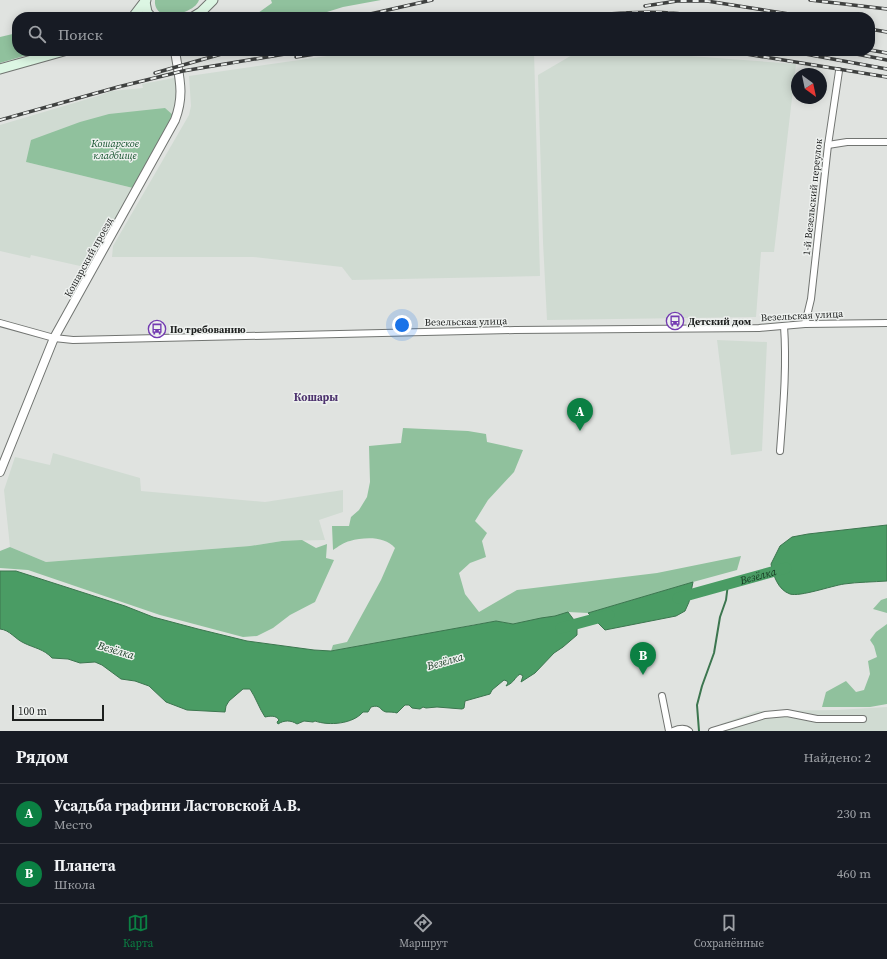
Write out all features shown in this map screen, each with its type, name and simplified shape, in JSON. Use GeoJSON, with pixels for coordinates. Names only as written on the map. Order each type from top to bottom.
{"type":"FeatureCollection","features":[{"type":"Feature","properties":{"kind":"main road"},"geometry":{"type":"LineString","coordinates":[[137,12],[145,1]]}},
{"type":"Feature","properties":{"kind":"main road"},"geometry":{"type":"LineString","coordinates":[[145,1],[147,12]]}},
{"type":"Feature","properties":{"kind":"main road"},"geometry":{"type":"LineString","coordinates":[[201,12],[209,2]]}},
{"type":"Feature","properties":{"kind":"main road"},"geometry":{"type":"LineString","coordinates":[[0,69],[46,56]]}},
{"type":"Feature","properties":{"kind":"street","name":"Кошарский проезд"},"geometry":{"type":"LineString","coordinates":[[0,472],[54,338],[175,120],[181,103],[176,56]]}},
{"type":"Feature","properties":{"kind":"street","name":"1-й Везельский переулок"},"geometry":{"type":"LineString","coordinates":[[805,324],[811,299],[828,145],[839,71]]}},
{"type":"Feature","properties":{"kind":"street"},"geometry":{"type":"LineString","coordinates":[[828,145],[847,142],[887,142]]}},
{"type":"Feature","properties":{"kind":"street","name":"Везельская улица"},"geometry":{"type":"LineString","coordinates":[[0,323],[54,338],[73,340],[507,330],[759,328],[805,324],[887,323]]}},
{"type":"Feature","properties":{"kind":"street"},"geometry":{"type":"LineString","coordinates":[[780,451],[786,348],[784,326]]}},
{"type":"Feature","properties":{"kind":"street"},"geometry":{"type":"LineString","coordinates":[[662,696],[669,731]]}},
{"type":"Feature","properties":{"kind":"street"},"geometry":{"type":"LineString","coordinates":[[712,731],[765,715],[787,713],[817,719],[863,719]]}},
{"type":"Feature","properties":{"kind":"street"},"geometry":{"type":"LineString","coordinates":[[673,731],[679,728],[687,729],[689,731]]}},
{"type":"Feature","properties":{"kind":"shaded area"},"geometry":{"type":"Polygon","coordinates":[[[327,56],[534,56],[540,276],[352,280],[342,267],[253,257],[112,257],[113,246],[189,115],[191,106],[189,76],[327,56]]]}},
{"type":"Feature","properties":{"kind":"shaded area"},"geometry":{"type":"Polygon","coordinates":[[[570,56],[690,56],[796,64],[796,68],[791,68],[791,104],[774,252],[761,252],[756,317],[547,320],[538,75],[570,56]]]}},
{"type":"Feature","properties":{"kind":"shaded area"},"geometry":{"type":"Polygon","coordinates":[[[179,77],[174,116],[26,162],[133,188],[89,268],[31,255],[30,258],[0,251],[0,125],[111,91],[143,88],[142,84],[179,77]]]}},
{"type":"Feature","properties":{"kind":"shaded area"},"geometry":{"type":"Polygon","coordinates":[[[717,340],[767,342],[762,451],[731,455],[717,340]]]}},
{"type":"Feature","properties":{"kind":"shaded area"},"geometry":{"type":"Polygon","coordinates":[[[53,453],[140,478],[141,491],[265,502],[343,490],[343,512],[319,520],[325,540],[282,541],[250,546],[46,562],[10,547],[4,490],[15,457],[50,465],[53,453]]]}},
{"type":"Feature","properties":{"kind":"shaded area"},"geometry":{"type":"Polygon","coordinates":[[[887,707],[887,731],[721,731],[721,724],[757,711],[837,710],[887,707]]]}},
{"type":"Feature","properties":{"kind":"green space"},"geometry":{"type":"Polygon","coordinates":[[[155,0],[199,0],[194,7],[183,12],[159,12],[155,6],[155,0]]]}},
{"type":"Feature","properties":{"kind":"green space"},"geometry":{"type":"Polygon","coordinates":[[[271,0],[381,0],[343,7],[327,12],[259,12],[272,3],[271,0]]]}},
{"type":"Feature","properties":{"kind":"green space"},"geometry":{"type":"Polygon","coordinates":[[[12,34],[12,56],[24,56],[0,63],[0,37],[12,34]]]}},
{"type":"Feature","properties":{"kind":"green space","name":"Кошарское кладбище"},"geometry":{"type":"Polygon","coordinates":[[[165,108],[174,116],[133,188],[26,162],[31,140],[80,122],[109,114],[165,108]]]}},
{"type":"Feature","properties":{"kind":"green space"},"geometry":{"type":"Polygon","coordinates":[[[403,428],[468,431],[486,434],[487,442],[523,450],[514,472],[488,500],[475,521],[487,533],[482,541],[486,557],[470,563],[459,573],[465,594],[479,612],[517,590],[657,573],[741,556],[737,570],[588,613],[568,612],[557,616],[513,624],[496,621],[331,651],[333,645],[347,642],[381,580],[395,548],[386,541],[368,538],[343,543],[333,550],[332,526],[349,526],[351,517],[359,510],[367,497],[370,482],[369,446],[401,443],[403,428]]]}},
{"type":"Feature","properties":{"kind":"green space"},"geometry":{"type":"Polygon","coordinates":[[[302,540],[316,548],[327,544],[326,558],[334,560],[315,602],[290,615],[273,628],[257,636],[243,637],[160,615],[28,570],[0,568],[0,551],[10,547],[46,562],[250,546],[282,541],[302,540]]]}},
{"type":"Feature","properties":{"kind":"green space"},"geometry":{"type":"Polygon","coordinates":[[[887,598],[887,613],[873,609],[881,600],[887,598]]]}},
{"type":"Feature","properties":{"kind":"green space"},"geometry":{"type":"Polygon","coordinates":[[[887,624],[887,704],[870,707],[822,707],[826,692],[846,681],[856,692],[864,690],[870,674],[868,661],[877,657],[874,646],[870,640],[876,632],[887,624]]]}},
{"type":"Feature","properties":{"kind":"water"},"geometry":{"type":"Polygon","coordinates":[[[887,525],[887,581],[844,584],[795,595],[786,592],[779,586],[771,564],[780,546],[792,537],[887,525]]]}},
{"type":"Feature","properties":{"kind":"water"},"geometry":{"type":"Polygon","coordinates":[[[0,571],[16,571],[125,606],[153,617],[198,629],[247,641],[314,650],[331,651],[496,621],[513,624],[568,612],[577,624],[577,635],[554,653],[535,673],[521,682],[523,676],[520,674],[506,686],[508,683],[504,680],[492,690],[490,694],[465,701],[464,708],[462,709],[423,707],[420,709],[405,705],[397,713],[386,712],[377,706],[374,706],[371,707],[368,712],[363,712],[353,719],[340,723],[334,724],[304,721],[297,724],[288,721],[278,724],[277,722],[279,720],[276,717],[265,717],[250,689],[243,689],[229,701],[225,712],[187,710],[166,702],[149,686],[135,681],[121,679],[102,665],[95,662],[80,663],[68,659],[52,658],[42,651],[28,645],[7,631],[0,629],[0,571]]]}},
{"type":"Feature","properties":{"kind":"water"},"geometry":{"type":"Polygon","coordinates":[[[693,582],[689,602],[685,611],[676,616],[605,630],[588,613],[693,582]]]}},
{"type":"Feature","properties":{"kind":"waterway","name":"Везёлка"},"geometry":{"type":"LineString","coordinates":[[678,598],[786,568]]}},
{"type":"Feature","properties":{"kind":"waterway"},"geometry":{"type":"LineString","coordinates":[[699,731],[697,705],[714,653],[720,617],[726,600],[728,584]]}},
{"type":"Feature","properties":{"kind":"waterway","name":"Везёлка"},"geometry":{"type":"LineString","coordinates":[[561,628],[609,615]]}},
{"type":"Feature","properties":{"kind":"railway"},"geometry":{"type":"LineString","coordinates":[[379,12],[432,0]]}},
{"type":"Feature","properties":{"kind":"railway"},"geometry":{"type":"LineString","coordinates":[[810,0],[887,9]]}},
{"type":"Feature","properties":{"kind":"railway"},"geometry":{"type":"LineString","coordinates":[[645,6],[677,1],[707,1],[776,12]]}},
{"type":"Feature","properties":{"kind":"railway"},"geometry":{"type":"LineString","coordinates":[[632,12],[656,12]]}},
{"type":"Feature","properties":{"kind":"railway"},"geometry":{"type":"LineString","coordinates":[[875,30],[887,32]]}},
{"type":"Feature","properties":{"kind":"railway"},"geometry":{"type":"LineString","coordinates":[[875,51],[887,53]]}},
{"type":"Feature","properties":{"kind":"railway"},"geometry":{"type":"LineString","coordinates":[[155,73],[214,56]]}},
{"type":"Feature","properties":{"kind":"railway"},"geometry":{"type":"LineString","coordinates":[[0,120],[118,87],[183,71],[273,56]]}},
{"type":"Feature","properties":{"kind":"railway"},"geometry":{"type":"LineString","coordinates":[[296,57],[302,56]]}},
{"type":"Feature","properties":{"kind":"railway"},"geometry":{"type":"LineString","coordinates":[[759,56],[887,77]]}},
{"type":"Feature","properties":{"kind":"railway"},"geometry":{"type":"LineString","coordinates":[[816,56],[887,69]]}},
{"type":"Feature","properties":{"kind":"railway"},"geometry":{"type":"LineString","coordinates":[[867,56],[887,60]]}},
{"type":"Feature","properties":{"kind":"place","name":"Детский дом"},"geometry":{"type":"Point","coordinates":[675,321]}},
{"type":"Feature","properties":{"kind":"place","name":"По требованию"},"geometry":{"type":"Point","coordinates":[157,329]}},
{"type":"Feature","properties":{"kind":"place","name":"Усадьба графини Ластовской А.В."},"geometry":{"type":"Point","coordinates":[580,431]}},
{"type":"Feature","properties":{"kind":"place","name":"Планета"},"geometry":{"type":"Point","coordinates":[643,675]}},
{"type":"Feature","properties":{"kind":"district","name":"Кошары"},"geometry":{"type":"Point","coordinates":[316,397]}}]}
